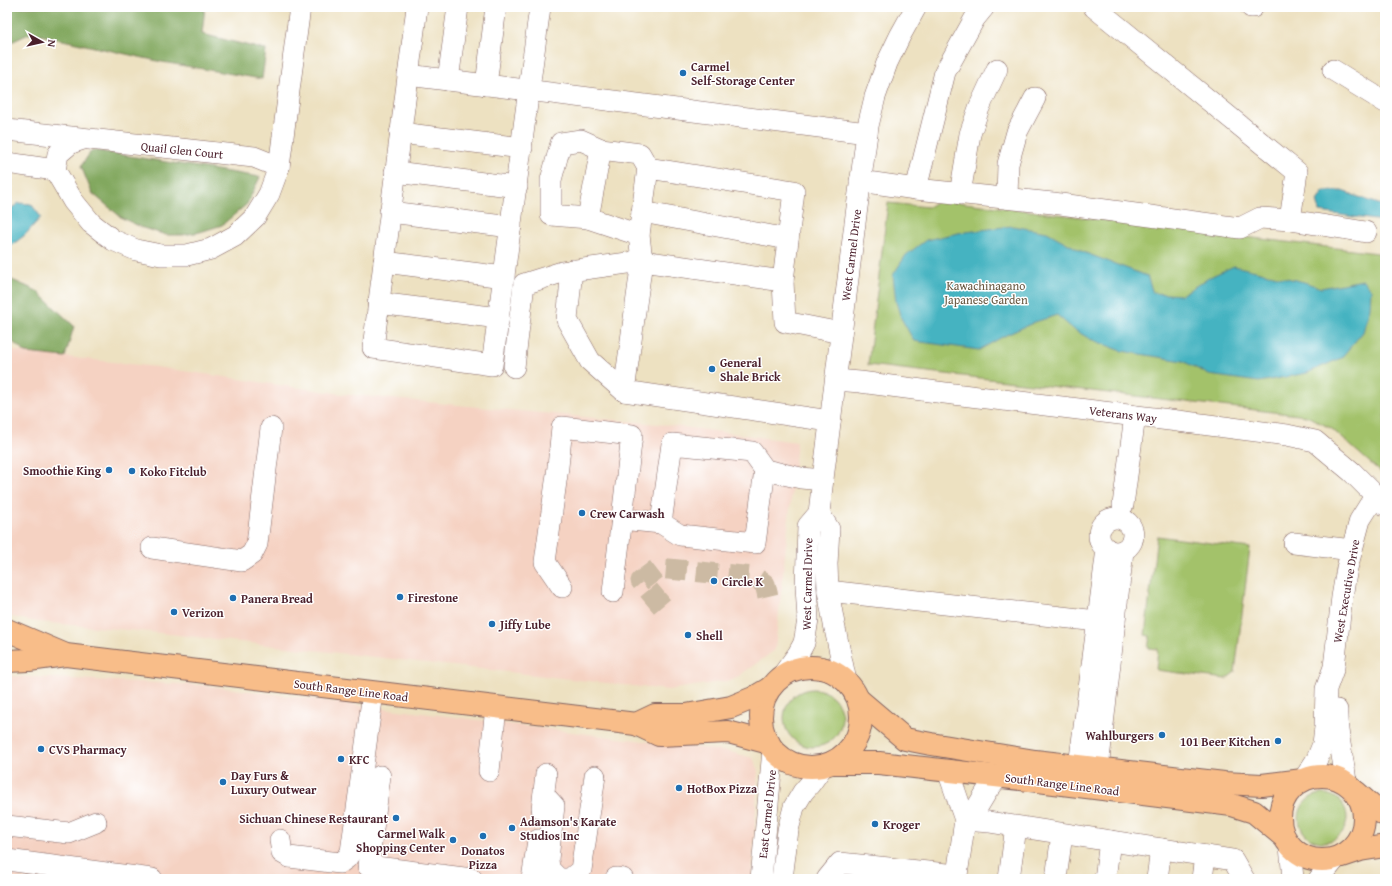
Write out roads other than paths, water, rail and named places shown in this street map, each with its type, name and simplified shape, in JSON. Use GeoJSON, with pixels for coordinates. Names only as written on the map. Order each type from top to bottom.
{"type":"FeatureCollection","features":[{"type":"Feature","properties":{"kind":"main road","name":"South Range Line Road"},"geometry":{"type":"LineString","coordinates":[[7,630],[66,655]]}},
{"type":"Feature","properties":{"kind":"main road","name":"South Range Line Road"},"geometry":{"type":"LineString","coordinates":[[7,661],[29,660],[66,655],[636,724],[659,735],[728,732],[771,747]]}},
{"type":"Feature","properties":{"kind":"main road"},"geometry":{"type":"LineString","coordinates":[[636,724],[655,715],[686,715],[731,707],[753,698],[776,682],[798,668],[815,667],[832,671],[846,680],[858,700],[861,715],[860,730],[854,744],[844,755],[827,764],[810,767],[796,765],[784,759],[771,747],[763,730],[761,716],[764,701],[776,682]]}},
{"type":"Feature","properties":{"kind":"main road","name":"South Range Line Road"},"geometry":{"type":"LineString","coordinates":[[858,700],[905,739],[1028,760],[1248,785],[1278,784],[1303,780]]}},
{"type":"Feature","properties":{"kind":"main road","name":"South Range Line Road"},"geometry":{"type":"LineString","coordinates":[[827,764],[879,763],[999,776],[1232,805],[1254,812],[1286,841]]}},
{"type":"Feature","properties":{"kind":"main road"},"geometry":{"type":"LineString","coordinates":[[1385,815],[1374,808],[1338,778],[1329,776],[1316,776],[1303,780],[1292,788],[1284,798],[1280,811],[1280,824],[1286,841],[1297,852],[1311,859],[1326,860],[1360,850],[1385,846]]}},
{"type":"Feature","properties":{"kind":"main road"},"geometry":{"type":"LineString","coordinates":[[1338,857],[1353,846],[1362,832],[1364,822],[1364,811],[1361,800],[1350,787]]}},
{"type":"Feature","properties":{"kind":"street"},"geometry":{"type":"LineString","coordinates":[[83,139],[71,143],[58,154],[55,170],[73,201],[91,223],[114,240],[136,250],[161,255],[187,255],[211,250],[235,236],[254,217],[269,194],[278,167],[300,7]]}},
{"type":"Feature","properties":{"kind":"street"},"geometry":{"type":"LineString","coordinates":[[417,7],[373,348],[492,365],[530,91],[540,7]]}},
{"type":"Feature","properties":{"kind":"street"},"geometry":{"type":"LineString","coordinates":[[448,80],[458,7]]}},
{"type":"Feature","properties":{"kind":"street"},"geometry":{"type":"LineString","coordinates":[[486,85],[496,7]]}},
{"type":"Feature","properties":{"kind":"street","name":"West Carmel Drive"},"geometry":{"type":"LineString","coordinates":[[776,682],[798,654],[806,632],[808,619],[806,586],[808,526],[818,513],[823,480],[867,133],[875,97],[887,63],[916,7]]}},
{"type":"Feature","properties":{"kind":"street"},"geometry":{"type":"LineString","coordinates":[[916,189],[945,72],[975,18],[984,7]]}},
{"type":"Feature","properties":{"kind":"street"},"geometry":{"type":"LineString","coordinates":[[1094,7],[1297,172],[1290,220]]}},
{"type":"Feature","properties":{"kind":"street"},"geometry":{"type":"LineString","coordinates":[[960,194],[970,134],[979,108],[997,69]]}},
{"type":"Feature","properties":{"kind":"street"},"geometry":{"type":"LineString","coordinates":[[1332,70],[1385,102]]}},
{"type":"Feature","properties":{"kind":"street"},"geometry":{"type":"LineString","coordinates":[[408,75],[867,133]]}},
{"type":"Feature","properties":{"kind":"street"},"geometry":{"type":"LineString","coordinates":[[1006,198],[1008,164],[1017,132],[1035,98]]}},
{"type":"Feature","properties":{"kind":"street","name":"Quail Glen Court"},"geometry":{"type":"LineString","coordinates":[[7,130],[254,157],[278,167]]}},
{"type":"Feature","properties":{"kind":"street"},"geometry":{"type":"LineString","coordinates":[[400,133],[522,148]]}},
{"type":"Feature","properties":{"kind":"street"},"geometry":{"type":"LineString","coordinates":[[624,391],[642,261],[638,235],[648,168],[640,154],[601,149],[581,140],[561,142],[551,180],[551,215],[588,218],[638,235]]}},
{"type":"Feature","properties":{"kind":"street"},"geometry":{"type":"LineString","coordinates":[[588,218],[601,149]]}},
{"type":"Feature","properties":{"kind":"street"},"geometry":{"type":"LineString","coordinates":[[7,163],[55,170]]}},
{"type":"Feature","properties":{"kind":"street"},"geometry":{"type":"LineString","coordinates":[[648,168],[794,191],[783,281],[785,322],[841,333]]}},
{"type":"Feature","properties":{"kind":"street"},"geometry":{"type":"LineString","coordinates":[[395,172],[517,187]]}},
{"type":"Feature","properties":{"kind":"street"},"geometry":{"type":"LineString","coordinates":[[860,181],[916,189],[1147,215],[1240,228],[1260,218],[1290,220],[1366,232]]}},
{"type":"Feature","properties":{"kind":"street"},"geometry":{"type":"LineString","coordinates":[[390,212],[511,227]]}},
{"type":"Feature","properties":{"kind":"street"},"geometry":{"type":"LineString","coordinates":[[642,212],[788,239]]}},
{"type":"Feature","properties":{"kind":"street"},"geometry":{"type":"LineString","coordinates":[[514,367],[524,284],[572,270],[642,261],[783,281]]}},
{"type":"Feature","properties":{"kind":"street"},"geometry":{"type":"LineString","coordinates":[[384,262],[504,277]]}},
{"type":"Feature","properties":{"kind":"street"},"geometry":{"type":"LineString","coordinates":[[572,270],[567,320],[590,361],[624,391],[830,421]]}},
{"type":"Feature","properties":{"kind":"street"},"geometry":{"type":"LineString","coordinates":[[378,303],[499,318]]}},
{"type":"Feature","properties":{"kind":"street","name":"Veterans Way"},"geometry":{"type":"LineString","coordinates":[[836,380],[1287,435],[1315,441],[1352,472],[1380,501]]}},
{"type":"Feature","properties":{"kind":"street"},"geometry":{"type":"LineString","coordinates":[[1123,504],[1135,416]]}},
{"type":"Feature","properties":{"kind":"street"},"geometry":{"type":"LineString","coordinates":[[562,587],[545,562],[562,427],[632,435],[613,592]]}},
{"type":"Feature","properties":{"kind":"street"},"geometry":{"type":"LineString","coordinates":[[152,548],[242,561],[252,554],[256,544],[270,428]]}},
{"type":"Feature","properties":{"kind":"street"},"geometry":{"type":"LineString","coordinates":[[661,523],[672,444],[752,452],[766,470],[801,478],[823,480]]}},
{"type":"Feature","properties":{"kind":"street"},"geometry":{"type":"LineString","coordinates":[[621,518],[661,523],[680,535],[755,543],[766,470]]}},
{"type":"Feature","properties":{"kind":"street","name":"West Executive Drive"},"geometry":{"type":"LineString","coordinates":[[1303,780],[1317,758],[1323,744],[1326,689],[1334,667],[1342,597],[1360,520],[1380,501]]}},
{"type":"Feature","properties":{"kind":"street","name":"West Carmel Drive"},"geometry":{"type":"LineString","coordinates":[[818,513],[829,529],[827,564],[828,591],[846,680]]}},
{"type":"Feature","properties":{"kind":"street"},"geometry":{"type":"LineString","coordinates":[[1294,543],[1352,550]]}},
{"type":"Feature","properties":{"kind":"street"},"geometry":{"type":"LineString","coordinates":[[1089,767],[1115,550]]}},
{"type":"Feature","properties":{"kind":"street"},"geometry":{"type":"LineString","coordinates":[[828,591],[1106,622]]}},
{"type":"Feature","properties":{"kind":"street","name":"West Executive Drive"},"geometry":{"type":"LineString","coordinates":[[1334,667],[1338,691],[1338,729],[1350,787]]}},
{"type":"Feature","properties":{"kind":"street"},"geometry":{"type":"LineString","coordinates":[[280,840],[282,853],[289,857],[340,863],[347,858],[351,852],[373,693]]}},
{"type":"Feature","properties":{"kind":"street"},"geometry":{"type":"LineString","coordinates":[[488,771],[496,708]]}},
{"type":"Feature","properties":{"kind":"street","name":"East Carmel Drive"},"geometry":{"type":"LineString","coordinates":[[761,879],[771,747]]}},
{"type":"Feature","properties":{"kind":"street","name":"East Carmel Drive"},"geometry":{"type":"LineString","coordinates":[[782,879],[788,830],[794,807],[803,792],[827,764]]}},
{"type":"Feature","properties":{"kind":"street"},"geometry":{"type":"LineString","coordinates":[[827,879],[840,863],[957,877],[965,820],[948,770]]}},
{"type":"Feature","properties":{"kind":"street"},"geometry":{"type":"LineString","coordinates":[[532,879],[546,774]]}},
{"type":"Feature","properties":{"kind":"street"},"geometry":{"type":"LineString","coordinates":[[380,776],[368,866],[472,879]]}},
{"type":"Feature","properties":{"kind":"street"},"geometry":{"type":"LineString","coordinates":[[544,795],[554,806],[548,859],[549,869],[559,879],[570,879],[581,870],[595,776]]}},
{"type":"Feature","properties":{"kind":"street"},"geometry":{"type":"LineString","coordinates":[[965,820],[975,811],[986,791],[999,776]]}},
{"type":"Feature","properties":{"kind":"street"},"geometry":{"type":"LineString","coordinates":[[965,820],[1233,860],[1244,879]]}},
{"type":"Feature","properties":{"kind":"street"},"geometry":{"type":"LineString","coordinates":[[7,826],[69,833],[96,822]]}},
{"type":"Feature","properties":{"kind":"street"},"geometry":{"type":"LineString","coordinates":[[1010,879],[1016,827]]}},
{"type":"Feature","properties":{"kind":"street"},"geometry":{"type":"LineString","coordinates":[[1056,879],[1062,834]]}},
{"type":"Feature","properties":{"kind":"street"},"geometry":{"type":"LineString","coordinates":[[1105,879],[1110,841]]}},
{"type":"Feature","properties":{"kind":"street"},"geometry":{"type":"LineString","coordinates":[[1286,841],[1293,879]]}},
{"type":"Feature","properties":{"kind":"street"},"geometry":{"type":"LineString","coordinates":[[1157,879],[1161,849]]}},
{"type":"Feature","properties":{"kind":"street"},"geometry":{"type":"LineString","coordinates":[[1202,879],[1205,856]]}},
{"type":"Feature","properties":{"kind":"street"},"geometry":{"type":"LineString","coordinates":[[1319,879],[1338,857]]}},
{"type":"Feature","properties":{"kind":"street"},"geometry":{"type":"LineString","coordinates":[[7,860],[68,873],[152,879]]}},
{"type":"Feature","properties":{"kind":"water"},"geometry":{"type":"Polygon","coordinates":[[[1324,191],[1342,191],[1385,206],[1385,220],[1375,220],[1320,212],[1317,201],[1324,191]]]}},
{"type":"Feature","properties":{"kind":"water"},"geometry":{"type":"Polygon","coordinates":[[[19,203],[31,204],[41,217],[25,235],[7,249],[7,211],[19,203]]]}},
{"type":"Feature","properties":{"kind":"water"},"geometry":{"type":"Polygon","coordinates":[[[1012,226],[1047,232],[1083,252],[1147,276],[1153,293],[1181,295],[1212,276],[1234,266],[1304,282],[1321,288],[1363,280],[1371,290],[1370,308],[1363,332],[1341,358],[1307,373],[1259,382],[1209,375],[1183,361],[1122,351],[1090,339],[1073,329],[1057,315],[1035,322],[1004,336],[979,350],[914,341],[901,318],[896,302],[893,275],[906,255],[926,240],[958,233],[1012,226]]]}},
{"type":"Feature","properties":{"kind":"tunnel"},"geometry":{"type":"LineString","coordinates":[[662,606],[641,581],[658,568],[754,577],[765,584],[770,605]]}},
{"type":"Feature","properties":{"kind":"place","name":"Carmel Self-Storage Center"},"geometry":{"type":"Point","coordinates":[683,73]}},
{"type":"Feature","properties":{"kind":"place","name":"General Shale Brick"},"geometry":{"type":"Point","coordinates":[712,369]}},
{"type":"Feature","properties":{"kind":"place","name":"Smoothie King"},"geometry":{"type":"Point","coordinates":[109,470]}},
{"type":"Feature","properties":{"kind":"place","name":"Koko Fitclub"},"geometry":{"type":"Point","coordinates":[132,471]}},
{"type":"Feature","properties":{"kind":"place","name":"Crew Carwash"},"geometry":{"type":"Point","coordinates":[582,513]}},
{"type":"Feature","properties":{"kind":"place","name":"Circle K"},"geometry":{"type":"Point","coordinates":[714,581]}},
{"type":"Feature","properties":{"kind":"place","name":"Firestone"},"geometry":{"type":"Point","coordinates":[400,597]}},
{"type":"Feature","properties":{"kind":"place","name":"Panera Bread"},"geometry":{"type":"Point","coordinates":[233,598]}},
{"type":"Feature","properties":{"kind":"place","name":"Verizon"},"geometry":{"type":"Point","coordinates":[174,612]}},
{"type":"Feature","properties":{"kind":"place","name":"Jiffy Lube"},"geometry":{"type":"Point","coordinates":[492,624]}},
{"type":"Feature","properties":{"kind":"place","name":"Shell"},"geometry":{"type":"Point","coordinates":[688,635]}},
{"type":"Feature","properties":{"kind":"place","name":"Wahlburgers"},"geometry":{"type":"Point","coordinates":[1162,735]}},
{"type":"Feature","properties":{"kind":"place","name":"101 Beer Kitchen"},"geometry":{"type":"Point","coordinates":[1278,741]}},
{"type":"Feature","properties":{"kind":"place","name":"CVS Pharmacy"},"geometry":{"type":"Point","coordinates":[41,749]}},
{"type":"Feature","properties":{"kind":"place","name":"KFC"},"geometry":{"type":"Point","coordinates":[341,759]}},
{"type":"Feature","properties":{"kind":"place","name":"Day Furs & Luxury Outwear"},"geometry":{"type":"Point","coordinates":[223,782]}},
{"type":"Feature","properties":{"kind":"place","name":"HotBox Pizza"},"geometry":{"type":"Point","coordinates":[679,788]}},
{"type":"Feature","properties":{"kind":"place","name":"Sichuan Chinese Restaurant"},"geometry":{"type":"Point","coordinates":[396,818]}},
{"type":"Feature","properties":{"kind":"place","name":"Kroger"},"geometry":{"type":"Point","coordinates":[875,824]}},
{"type":"Feature","properties":{"kind":"place","name":"Adamson's Karate Studios Inc"},"geometry":{"type":"Point","coordinates":[512,828]}},
{"type":"Feature","properties":{"kind":"place","name":"Donatos Pizza"},"geometry":{"type":"Point","coordinates":[483,836]}},
{"type":"Feature","properties":{"kind":"place","name":"Carmel Walk Shopping Center"},"geometry":{"type":"Point","coordinates":[453,840]}},
{"type":"Feature","properties":{"kind":"park label","name":"Kawachinagano Japanese Garden"},"geometry":{"type":"Point","coordinates":[986,292]}}]}
